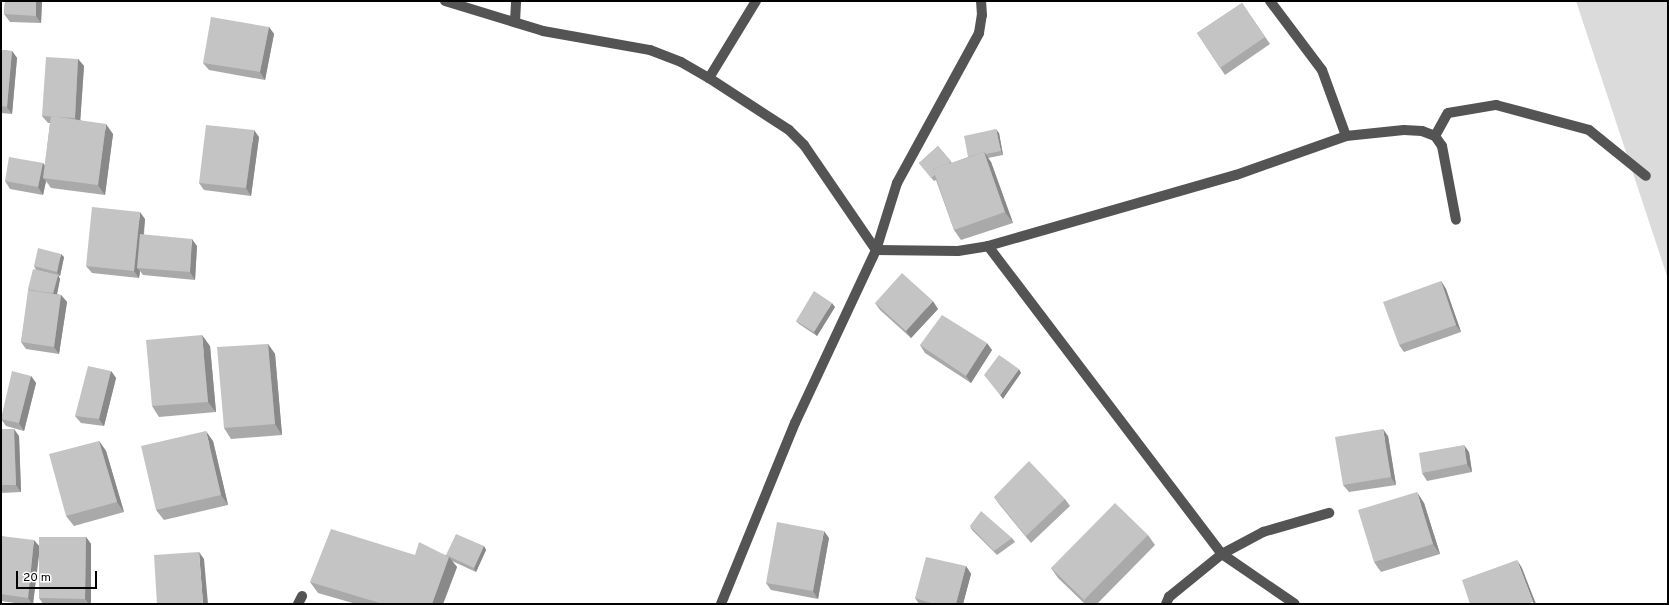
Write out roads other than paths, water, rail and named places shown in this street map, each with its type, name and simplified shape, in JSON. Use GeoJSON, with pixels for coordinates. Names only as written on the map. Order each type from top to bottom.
{"type":"FeatureCollection","features":[{"type":"Feature","properties":{"kind":"street"},"geometry":{"type":"LineString","coordinates":[[445,1],[543,31],[650,50],[681,62],[709,78],[789,130],[804,145],[876,250]]}},
{"type":"Feature","properties":{"kind":"street"},"geometry":{"type":"LineString","coordinates":[[515,22],[516,1]]}},
{"type":"Feature","properties":{"kind":"street"},"geometry":{"type":"LineString","coordinates":[[709,78],[756,1]]}},
{"type":"Feature","properties":{"kind":"street"},"geometry":{"type":"LineString","coordinates":[[721,604],[795,423],[876,250],[896,183],[979,33],[982,15],[981,1]]}},
{"type":"Feature","properties":{"kind":"street"},"geometry":{"type":"LineString","coordinates":[[1270,1],[1322,70],[1346,136]]}},
{"type":"Feature","properties":{"kind":"street"},"geometry":{"type":"LineString","coordinates":[[1435,136],[1448,113],[1496,104],[1589,130],[1646,176]]}},
{"type":"Feature","properties":{"kind":"street"},"geometry":{"type":"LineString","coordinates":[[876,250],[958,251],[988,246],[1236,176],[1346,136],[1404,130],[1422,131],[1435,136],[1442,146],[1456,220]]}},
{"type":"Feature","properties":{"kind":"street"},"geometry":{"type":"LineString","coordinates":[[988,246],[1222,554],[1295,604]]}},
{"type":"Feature","properties":{"kind":"street"},"geometry":{"type":"LineString","coordinates":[[1166,604],[1169,598],[1222,554],[1263,532],[1329,513]]}}]}
